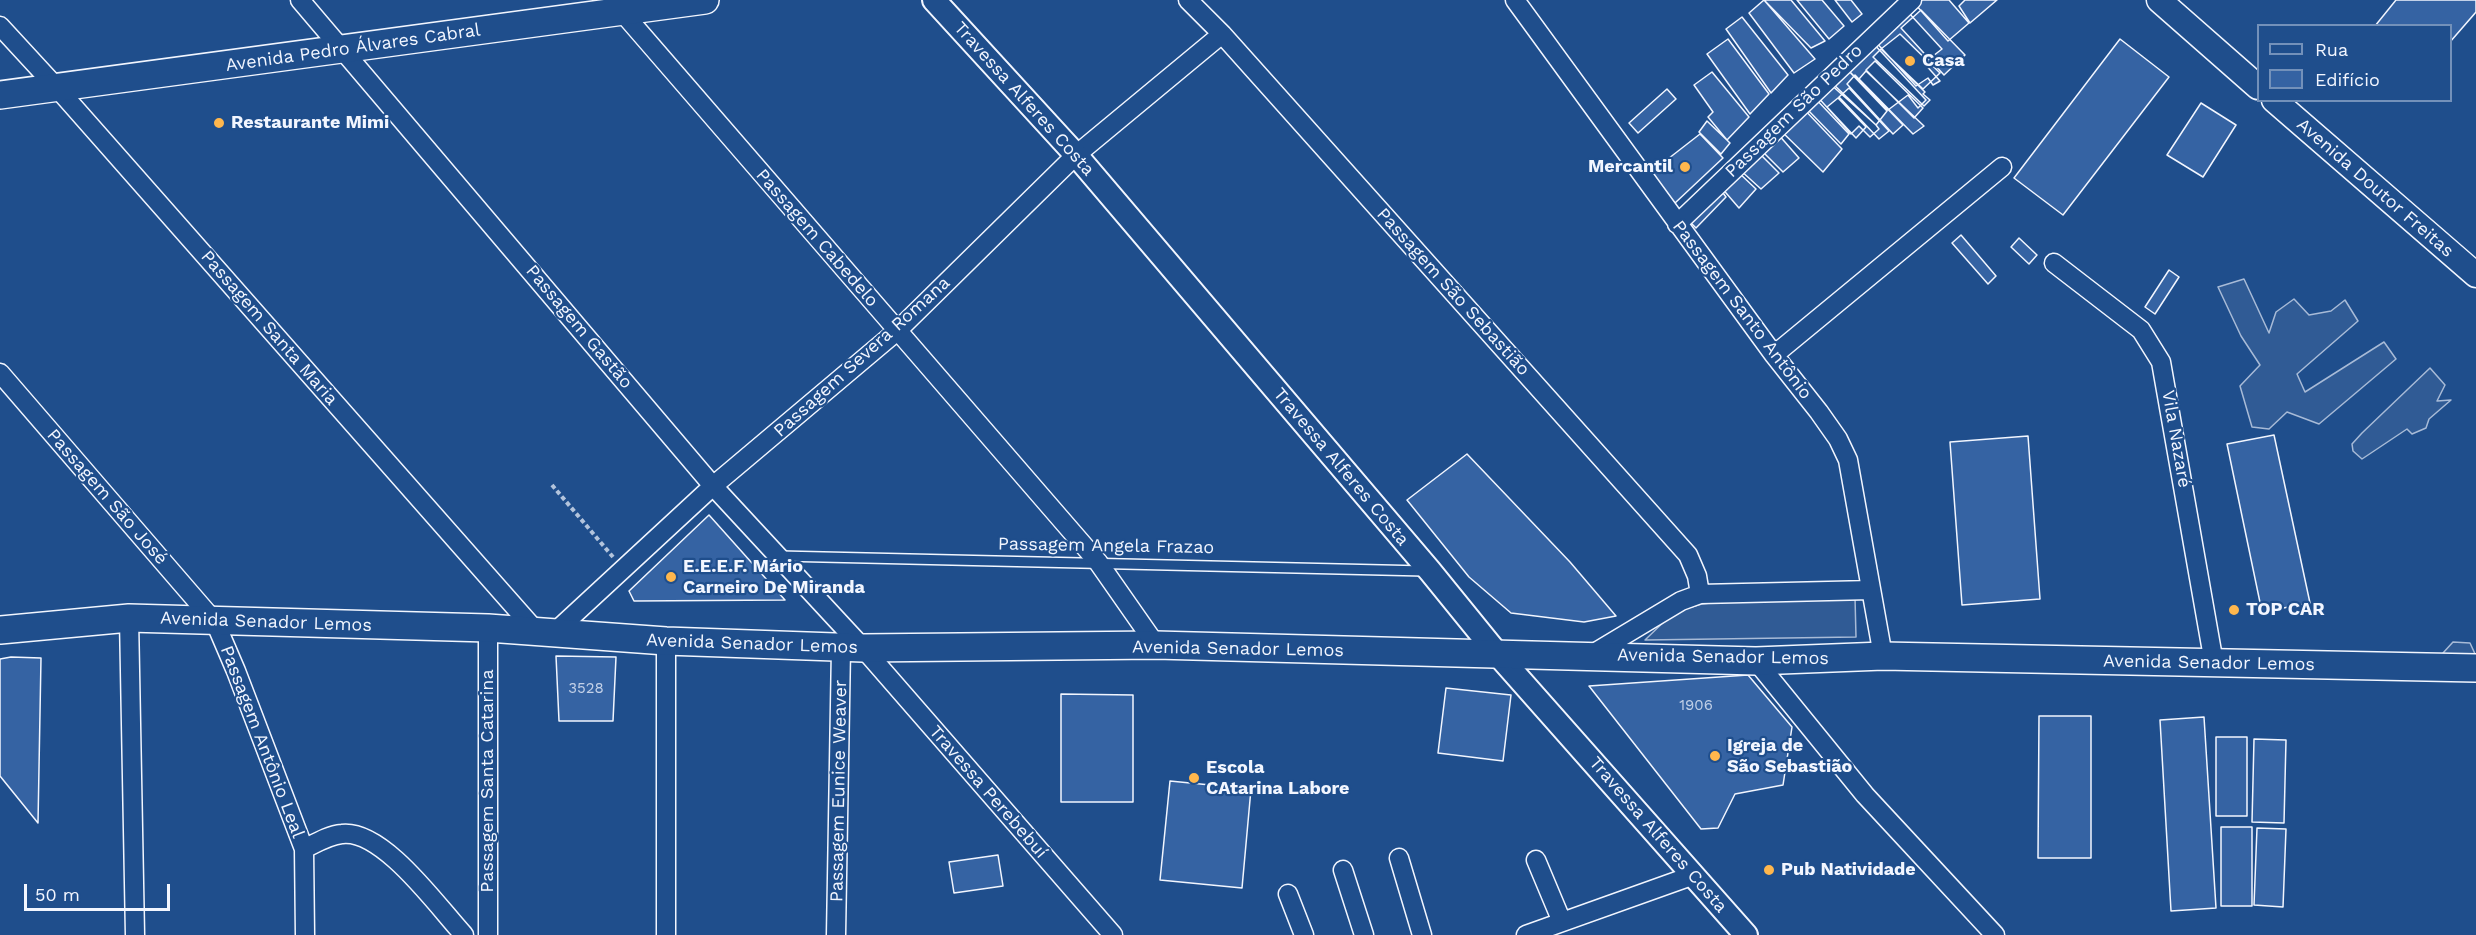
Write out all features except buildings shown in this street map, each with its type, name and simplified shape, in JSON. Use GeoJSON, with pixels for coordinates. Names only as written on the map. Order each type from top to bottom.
{"type":"FeatureCollection","features":[{"type":"Feature","properties":{"kind":"main road","name":"Avenida Pedro Álvares Cabral"},"geometry":{"type":"LineString","coordinates":[[0,95],[344,50],[616,5],[705,0]]}},
{"type":"Feature","properties":{"kind":"main road"},"geometry":{"type":"LineString","coordinates":[[2159,0],[2257,85]]}},
{"type":"Feature","properties":{"kind":"main road","name":"Avenida Doutor Freitas"},"geometry":{"type":"LineString","coordinates":[[2276,102],[2476,275]]}},
{"type":"Feature","properties":{"kind":"main road","name":"Avenida Senador Lemos"},"geometry":{"type":"LineString","coordinates":[[0,630],[129,618],[488,628],[666,641],[852,648],[1156,645],[1499,656],[1591,655],[1756,661],[1883,656],[2476,668]]}},
{"type":"Feature","properties":{"kind":"street","name":"Passagem Gastão"},"geometry":{"type":"LineString","coordinates":[[300,0],[713,486],[780,556],[852,648]]}},
{"type":"Feature","properties":{"kind":"street","name":"Travessa Alferes Costa"},"geometry":{"type":"LineString","coordinates":[[934,0],[1076,156],[1430,571],[1499,656],[1746,935]]}},
{"type":"Feature","properties":{"kind":"street","name":"Passagem São Sebastião"},"geometry":{"type":"LineString","coordinates":[[1188,0],[1222,34],[1688,555],[1697,576],[1700,594]]}},
{"type":"Feature","properties":{"kind":"street","name":"Passagem Santo Antônio"},"geometry":{"type":"LineString","coordinates":[[1515,0],[1773,355],[1838,439],[1848,459],[1883,656]]}},
{"type":"Feature","properties":{"kind":"street","name":"Passagem São Pedro"},"geometry":{"type":"LineString","coordinates":[[1677,224],[1912,0]]}},
{"type":"Feature","properties":{"kind":"street","name":"Passagem Cabedelo"},"geometry":{"type":"LineString","coordinates":[[616,5],[1098,561],[1156,645]]}},
{"type":"Feature","properties":{"kind":"street","name":"Passagem Santa Maria"},"geometry":{"type":"LineString","coordinates":[[0,26],[546,631]]}},
{"type":"Feature","properties":{"kind":"street","name":"Passagem Severa Romana"},"geometry":{"type":"LineString","coordinates":[[546,631],[623,569],[713,486],[897,331],[1076,156],[1222,34]]}},
{"type":"Feature","properties":{"kind":"street"},"geometry":{"type":"LineString","coordinates":[[1773,355],[2002,166]]}},
{"type":"Feature","properties":{"kind":"street","name":"Vila Nazaré"},"geometry":{"type":"LineString","coordinates":[[2054,263],[2140,330],[2162,362],[2214,663]]}},
{"type":"Feature","properties":{"kind":"street","name":"Passagem São José"},"geometry":{"type":"LineString","coordinates":[[0,373],[214,622]]}},
{"type":"Feature","properties":{"kind":"street"},"geometry":{"type":"LineString","coordinates":[[1591,655],[1681,601],[1700,594],[1871,590]]}},
{"type":"Feature","properties":{"kind":"street"},"geometry":{"type":"LineString","coordinates":[[129,618],[135,935]]}},
{"type":"Feature","properties":{"kind":"street","name":"Passagem Antônio Leal"},"geometry":{"type":"LineString","coordinates":[[214,622],[236,671],[304,849],[305,935]]}},
{"type":"Feature","properties":{"kind":"street","name":"Passagem Santa Catarina"},"geometry":{"type":"LineString","coordinates":[[488,628],[488,935]]}},
{"type":"Feature","properties":{"kind":"street"},"geometry":{"type":"LineString","coordinates":[[666,641],[666,935]]}},
{"type":"Feature","properties":{"kind":"street","name":"Passagem Eunice Weaver"},"geometry":{"type":"LineString","coordinates":[[836,935],[852,648]]}},
{"type":"Feature","properties":{"kind":"street","name":"Travessa Perebebuí"},"geometry":{"type":"LineString","coordinates":[[852,648],[1113,935]]}},
{"type":"Feature","properties":{"kind":"street"},"geometry":{"type":"LineString","coordinates":[[1756,661],[1865,795],[1995,935]]}},
{"type":"Feature","properties":{"kind":"street"},"geometry":{"type":"LineString","coordinates":[[304,849],[342,834],[356,834],[368,839],[385,850],[408,873],[464,935]]}},
{"type":"Feature","properties":{"kind":"street"},"geometry":{"type":"LineString","coordinates":[[1399,858],[1422,935]]}},
{"type":"Feature","properties":{"kind":"street"},"geometry":{"type":"LineString","coordinates":[[1536,860],[1562,922]]}},
{"type":"Feature","properties":{"kind":"street"},"geometry":{"type":"LineString","coordinates":[[1342,870],[1364,935]]}},
{"type":"Feature","properties":{"kind":"street"},"geometry":{"type":"LineString","coordinates":[[1526,935],[1694,875]]}},
{"type":"Feature","properties":{"kind":"street"},"geometry":{"type":"LineString","coordinates":[[1288,894],[1304,935]]}},
{"type":"Feature","properties":{"kind":"lane","name":"Passagem Angela Frazao"},"geometry":{"type":"LineString","coordinates":[[780,556],[1098,561],[1430,571]]}},
{"type":"Feature","properties":{"kind":"path"},"geometry":{"type":"LineString","coordinates":[[552,485],[623,569]]}},
{"type":"Feature","properties":{"kind":"shaded area"},"geometry":{"type":"Polygon","coordinates":[[[2244,279],[2269,333],[2276,312],[2294,299],[2309,315],[2331,311],[2345,300],[2358,321],[2297,374],[2305,392],[2384,342],[2396,359],[2319,424],[2287,412],[2269,429],[2252,427],[2240,386],[2260,365],[2241,336],[2218,287],[2244,279]]]}},
{"type":"Feature","properties":{"kind":"shaded area"},"geometry":{"type":"Polygon","coordinates":[[[2430,368],[2445,385],[2437,401],[2451,400],[2429,419],[2426,428],[2412,434],[2407,429],[2362,459],[2353,451],[2352,444],[2430,368]]]}},
{"type":"Feature","properties":{"kind":"shaded area"},"geometry":{"type":"Polygon","coordinates":[[[1855,597],[1856,637],[1645,640],[1674,612],[1702,604],[1743,599],[1855,597]]]}},
{"type":"Feature","properties":{"kind":"shaded area"},"geometry":{"type":"Polygon","coordinates":[[[2453,642],[2470,643],[2476,656],[2446,664],[2443,653],[2453,642]]]}},
{"type":"Feature","properties":{"kind":"place","name":"Casa"},"geometry":{"type":"Point","coordinates":[1910,61]}},
{"type":"Feature","properties":{"kind":"place","name":"Restaurante Mimi"},"geometry":{"type":"Point","coordinates":[219,123]}},
{"type":"Feature","properties":{"kind":"place","name":"Mercantil"},"geometry":{"type":"Point","coordinates":[1685,167]}},
{"type":"Feature","properties":{"kind":"place","name":"E.E.E.F. Mário Carneiro De Miranda"},"geometry":{"type":"Point","coordinates":[671,577]}},
{"type":"Feature","properties":{"kind":"place","name":"TOP CAR"},"geometry":{"type":"Point","coordinates":[2234,610]}},
{"type":"Feature","properties":{"kind":"place","name":"Igreja de São Sebastião"},"geometry":{"type":"Point","coordinates":[1715,756]}},
{"type":"Feature","properties":{"kind":"place","name":"Escola CAtarina Labore"},"geometry":{"type":"Point","coordinates":[1194,778]}},
{"type":"Feature","properties":{"kind":"place","name":"Pub Natividade"},"geometry":{"type":"Point","coordinates":[1769,870]}}]}
